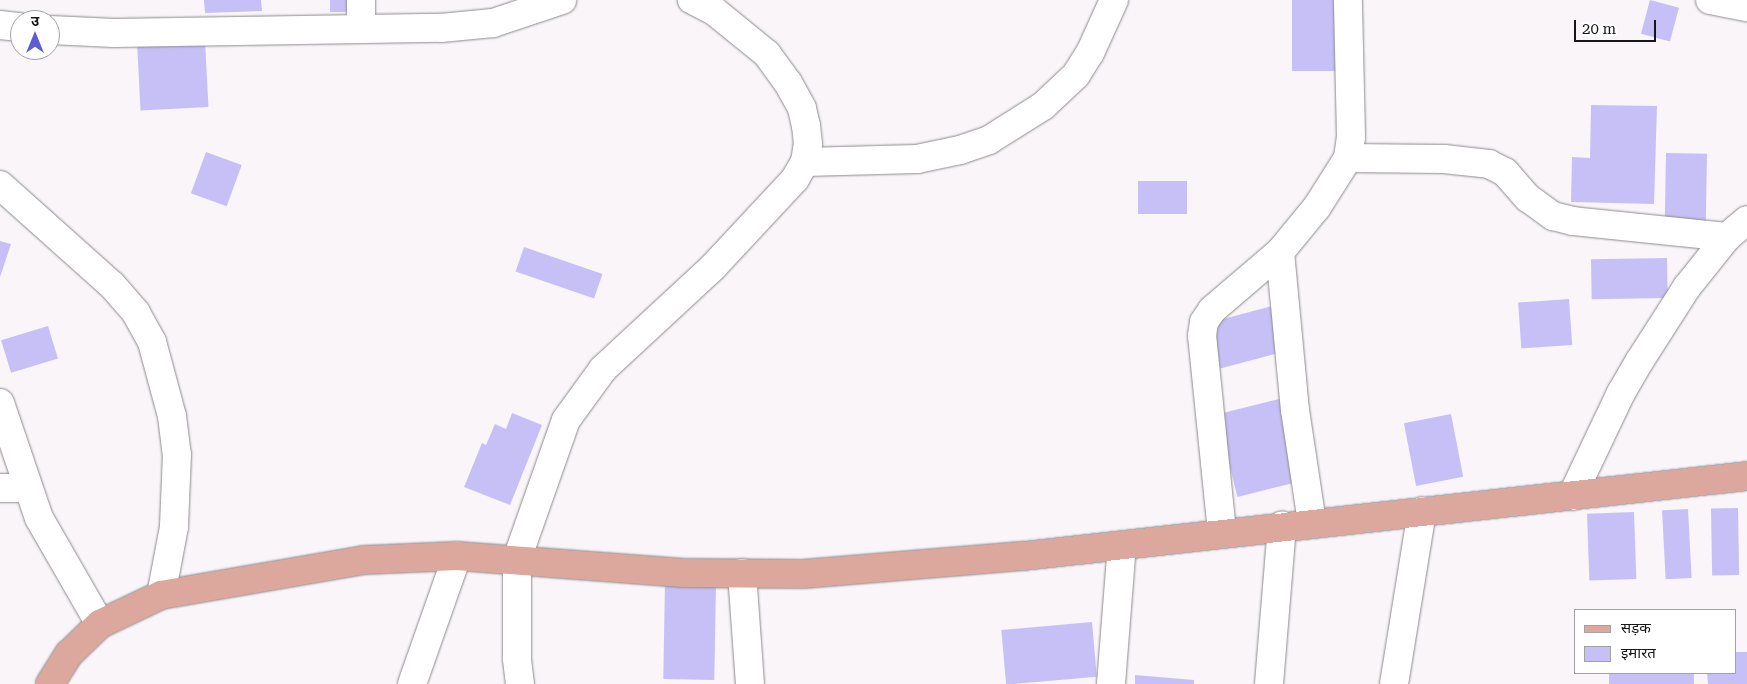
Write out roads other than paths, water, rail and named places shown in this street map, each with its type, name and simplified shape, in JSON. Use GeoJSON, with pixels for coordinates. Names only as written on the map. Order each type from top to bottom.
{"type":"FeatureCollection","features":[{"type":"Feature","properties":{"kind":"main road"},"geometry":{"type":"LineString","coordinates":[[50,684],[69,654],[100,624],[161,595],[364,560],[447,556],[517,559],[683,573],[803,574],[1122,545],[1312,522],[1747,476]]}},
{"type":"Feature","properties":{"kind":"street"},"geometry":{"type":"LineString","coordinates":[[361,0],[361,27]]}},
{"type":"Feature","properties":{"kind":"street"},"geometry":{"type":"LineString","coordinates":[[62,32],[114,33],[361,27],[441,28],[494,23],[562,0]]}},
{"type":"Feature","properties":{"kind":"street"},"geometry":{"type":"LineString","coordinates":[[805,162],[917,158],[960,150],[989,140],[1043,106],[1076,75],[1090,53],[1114,0]]}},
{"type":"Feature","properties":{"kind":"street"},"geometry":{"type":"LineString","coordinates":[[1222,532],[1202,336],[1204,322],[1212,310],[1280,252],[1317,207],[1348,158],[1351,137],[1348,0]]}},
{"type":"Feature","properties":{"kind":"street"},"geometry":{"type":"LineString","coordinates":[[1710,0],[1747,7]]}},
{"type":"Feature","properties":{"kind":"street"},"geometry":{"type":"LineString","coordinates":[[520,684],[516,658],[517,559],[555,444],[582,395],[603,369],[714,267],[795,179],[805,162],[808,144],[802,108],[767,54],[703,6]]}},
{"type":"Feature","properties":{"kind":"street"},"geometry":{"type":"LineString","coordinates":[[1348,158],[1444,160],[1489,164],[1506,172],[1528,198],[1553,216],[1573,221],[1727,238]]}},
{"type":"Feature","properties":{"kind":"street"},"geometry":{"type":"LineString","coordinates":[[0,185],[112,285],[136,313],[152,342],[172,416],[177,454],[174,527],[161,595]]}},
{"type":"Feature","properties":{"kind":"street"},"geometry":{"type":"LineString","coordinates":[[1572,496],[1621,393],[1639,362],[1687,287],[1727,238],[1747,220]]}},
{"type":"Feature","properties":{"kind":"street"},"geometry":{"type":"LineString","coordinates":[[1280,252],[1295,410],[1312,522]]}},
{"type":"Feature","properties":{"kind":"street"},"geometry":{"type":"LineString","coordinates":[[0,403],[13,488],[39,518],[100,624]]}},
{"type":"Feature","properties":{"kind":"street"},"geometry":{"type":"LineString","coordinates":[[1394,684],[1422,511]]}},
{"type":"Feature","properties":{"kind":"street"},"geometry":{"type":"LineString","coordinates":[[1269,684],[1282,526]]}},
{"type":"Feature","properties":{"kind":"street"},"geometry":{"type":"LineString","coordinates":[[1111,684],[1122,545]]}},
{"type":"Feature","properties":{"kind":"street"},"geometry":{"type":"LineString","coordinates":[[412,684],[447,556]]}},
{"type":"Feature","properties":{"kind":"street"},"geometry":{"type":"LineString","coordinates":[[742,573],[750,684]]}}]}
